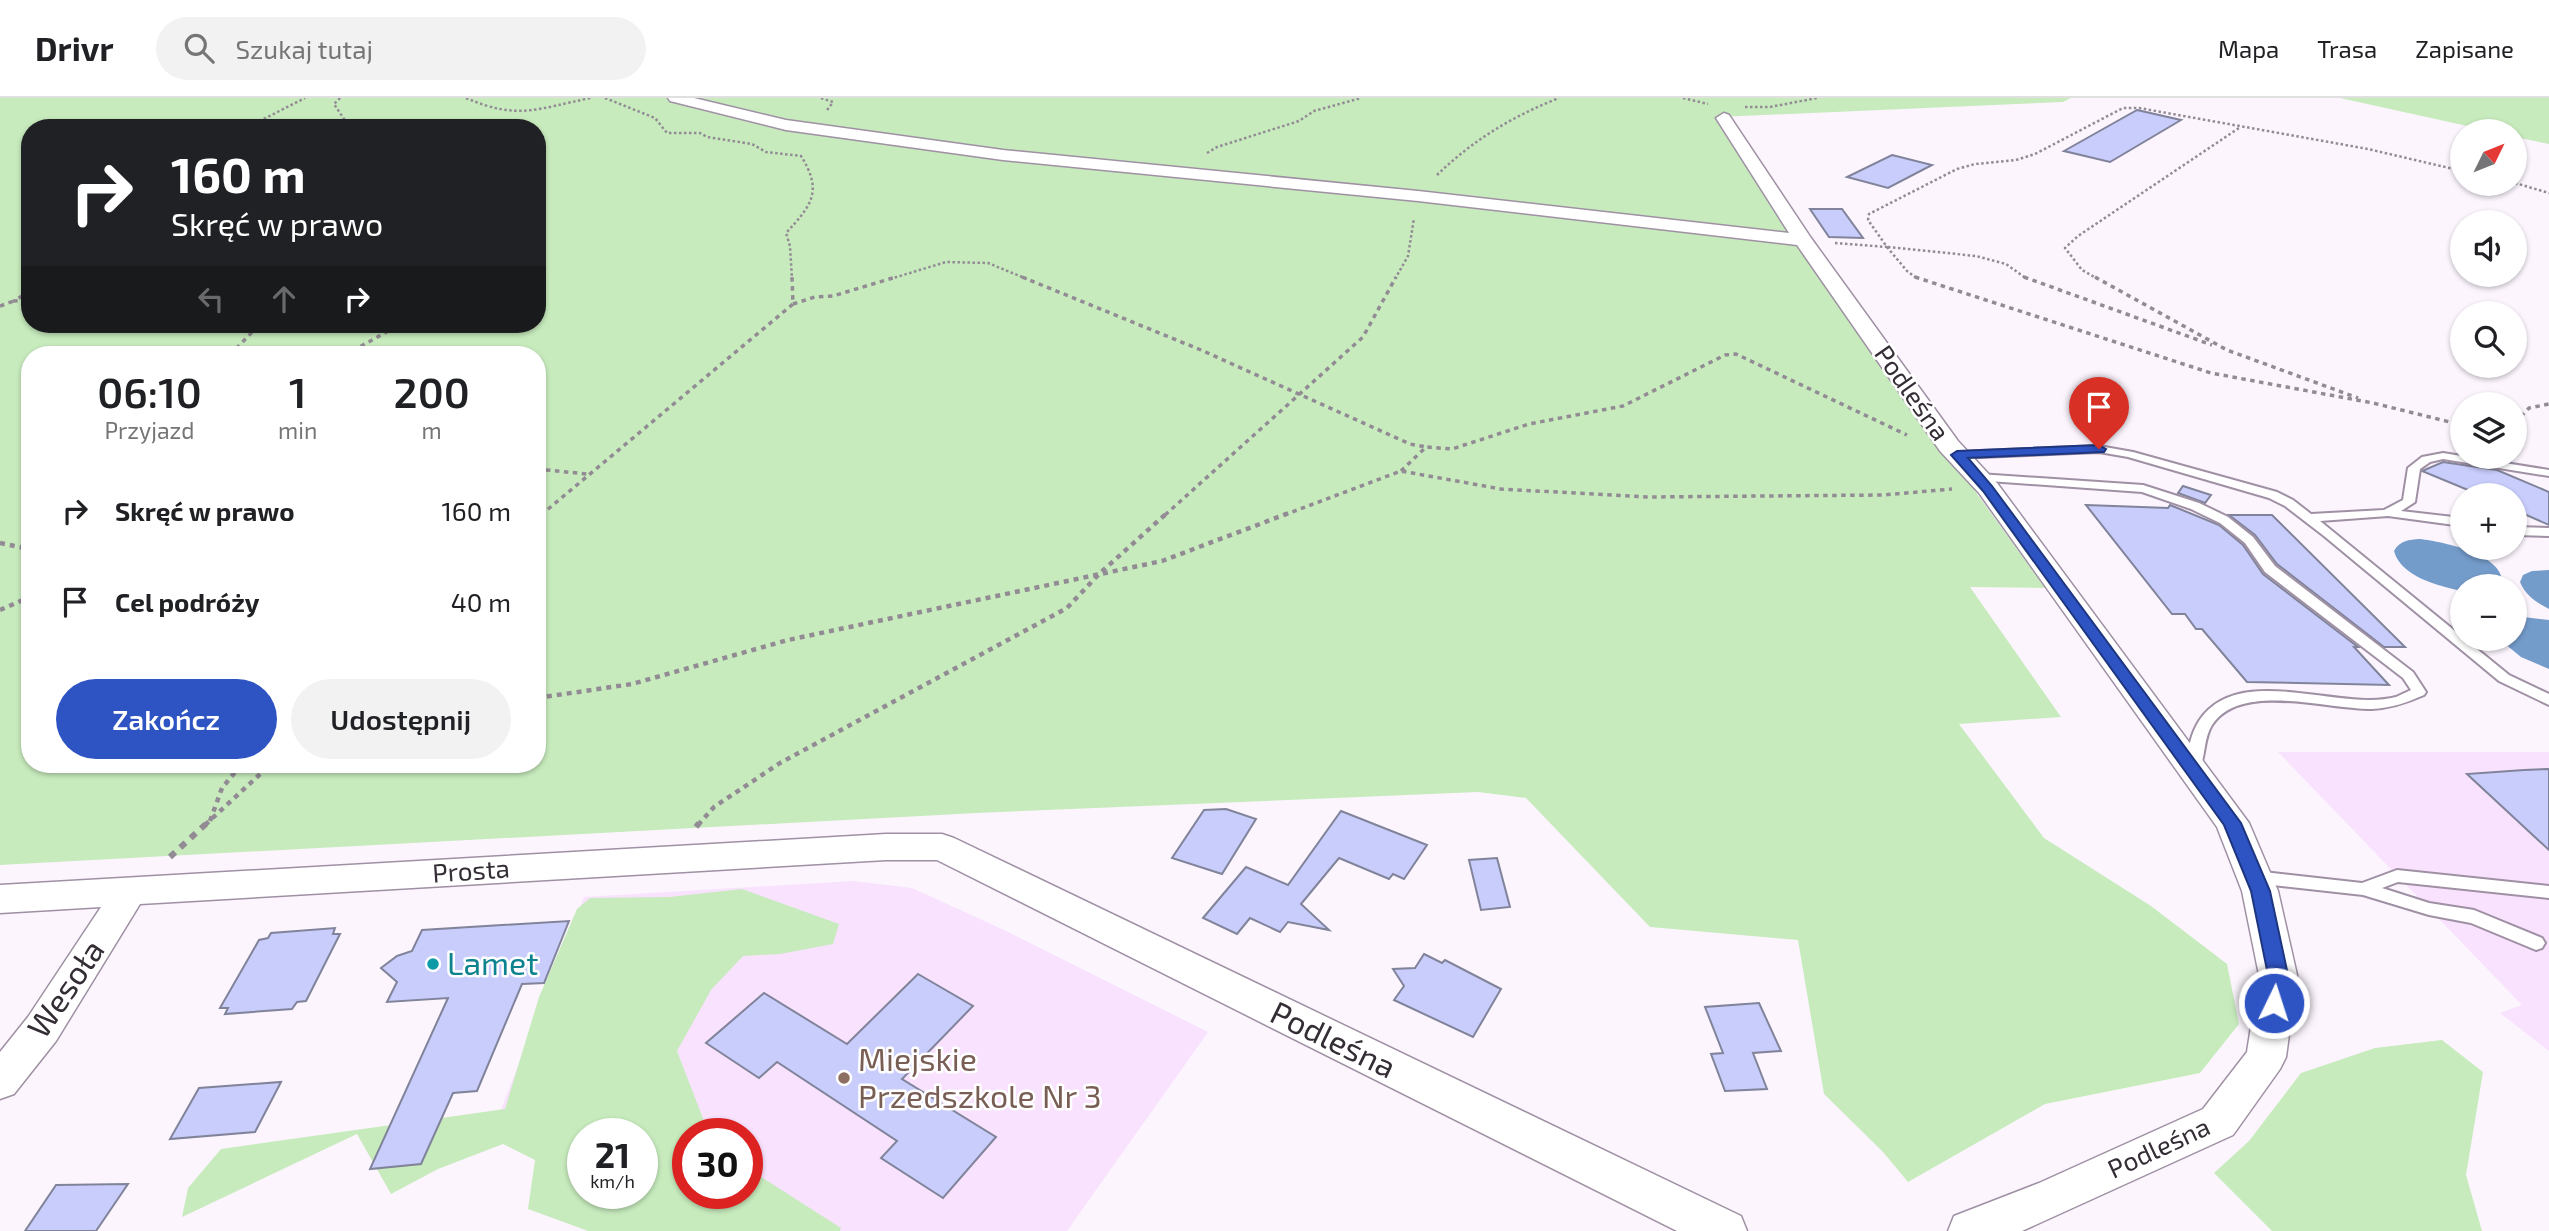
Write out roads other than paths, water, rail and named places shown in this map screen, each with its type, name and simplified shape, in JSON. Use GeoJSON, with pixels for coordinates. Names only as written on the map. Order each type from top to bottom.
{"type":"FeatureCollection","features":[{"type":"Feature","properties":{"kind":"street"},"geometry":{"type":"LineString","coordinates":[[675,98],[786,125],[1003,156],[1418,196],[1803,240]]}},
{"type":"Feature","properties":{"kind":"street","name":"Podleśna"},"geometry":{"type":"LineString","coordinates":[[1722,110],[1803,240],[1951,447],[1983,483],[2232,823],[2260,891],[2278,975],[2266,1058],[2218,1122],[2054,1197],[1970,1231]]}},
{"type":"Feature","properties":{"kind":"street","name":"Prosta"},"geometry":{"type":"LineString","coordinates":[[0,899],[886,847],[942,847]]}},
{"type":"Feature","properties":{"kind":"street","name":"Podleśna"},"geometry":{"type":"LineString","coordinates":[[942,847],[1724,1231]]}},
{"type":"Feature","properties":{"kind":"street","name":"Wesoła"},"geometry":{"type":"LineString","coordinates":[[0,1083],[42,1029],[129,892]]}},
{"type":"Feature","properties":{"kind":"lane"},"geometry":{"type":"LineString","coordinates":[[1951,447],[2099,449],[2129,454],[2273,495],[2309,518],[2504,678],[2549,700]]}},
{"type":"Feature","properties":{"kind":"lane"},"geometry":{"type":"LineString","coordinates":[[2386,513],[2409,502],[2414,468],[2426,459],[2443,456],[2479,460],[2549,473]]}},
{"type":"Feature","properties":{"kind":"lane"},"geometry":{"type":"LineString","coordinates":[[1983,483],[2143,489],[2224,520],[2249,540],[2270,569],[2409,675],[2419,692],[2407,701],[2384,704],[2265,695],[2227,703],[2207,720],[2198,743],[2193,770]]}},
{"type":"Feature","properties":{"kind":"lane"},"geometry":{"type":"LineString","coordinates":[[2309,518],[2386,513],[2427,515],[2450,520]]}},
{"type":"Feature","properties":{"kind":"lane"},"geometry":{"type":"LineString","coordinates":[[2527,531],[2549,532]]}},
{"type":"Feature","properties":{"kind":"lane"},"geometry":{"type":"LineString","coordinates":[[2363,889],[2398,876],[2549,892]]}},
{"type":"Feature","properties":{"kind":"lane"},"geometry":{"type":"LineString","coordinates":[[2255,877],[2363,889],[2429,909],[2474,917],[2536,943]]}},
{"type":"Feature","properties":{"kind":"water"},"geometry":{"type":"Polygon","coordinates":[[[2420,539],[2450,545],[2450,560],[2487,560],[2501,574],[2450,574],[2450,588],[2432,583],[2404,568],[2398,560],[2394,551],[2396,547],[2409,540],[2420,539]]]}},
{"type":"Feature","properties":{"kind":"water"},"geometry":{"type":"Polygon","coordinates":[[[2549,570],[2549,609],[2527,593],[2525,574],[2549,570]]]}},
{"type":"Feature","properties":{"kind":"water"},"geometry":{"type":"Polygon","coordinates":[[[2527,617],[2549,620],[2549,669],[2514,651],[2527,651],[2527,617]]]}},
{"type":"Feature","properties":{"kind":"place","name":"Lamet"},"geometry":{"type":"Point","coordinates":[433,964]}},
{"type":"Feature","properties":{"kind":"place","name":"Miejskie Przedszkole Nr 3"},"geometry":{"type":"Point","coordinates":[844,1078]}}]}
